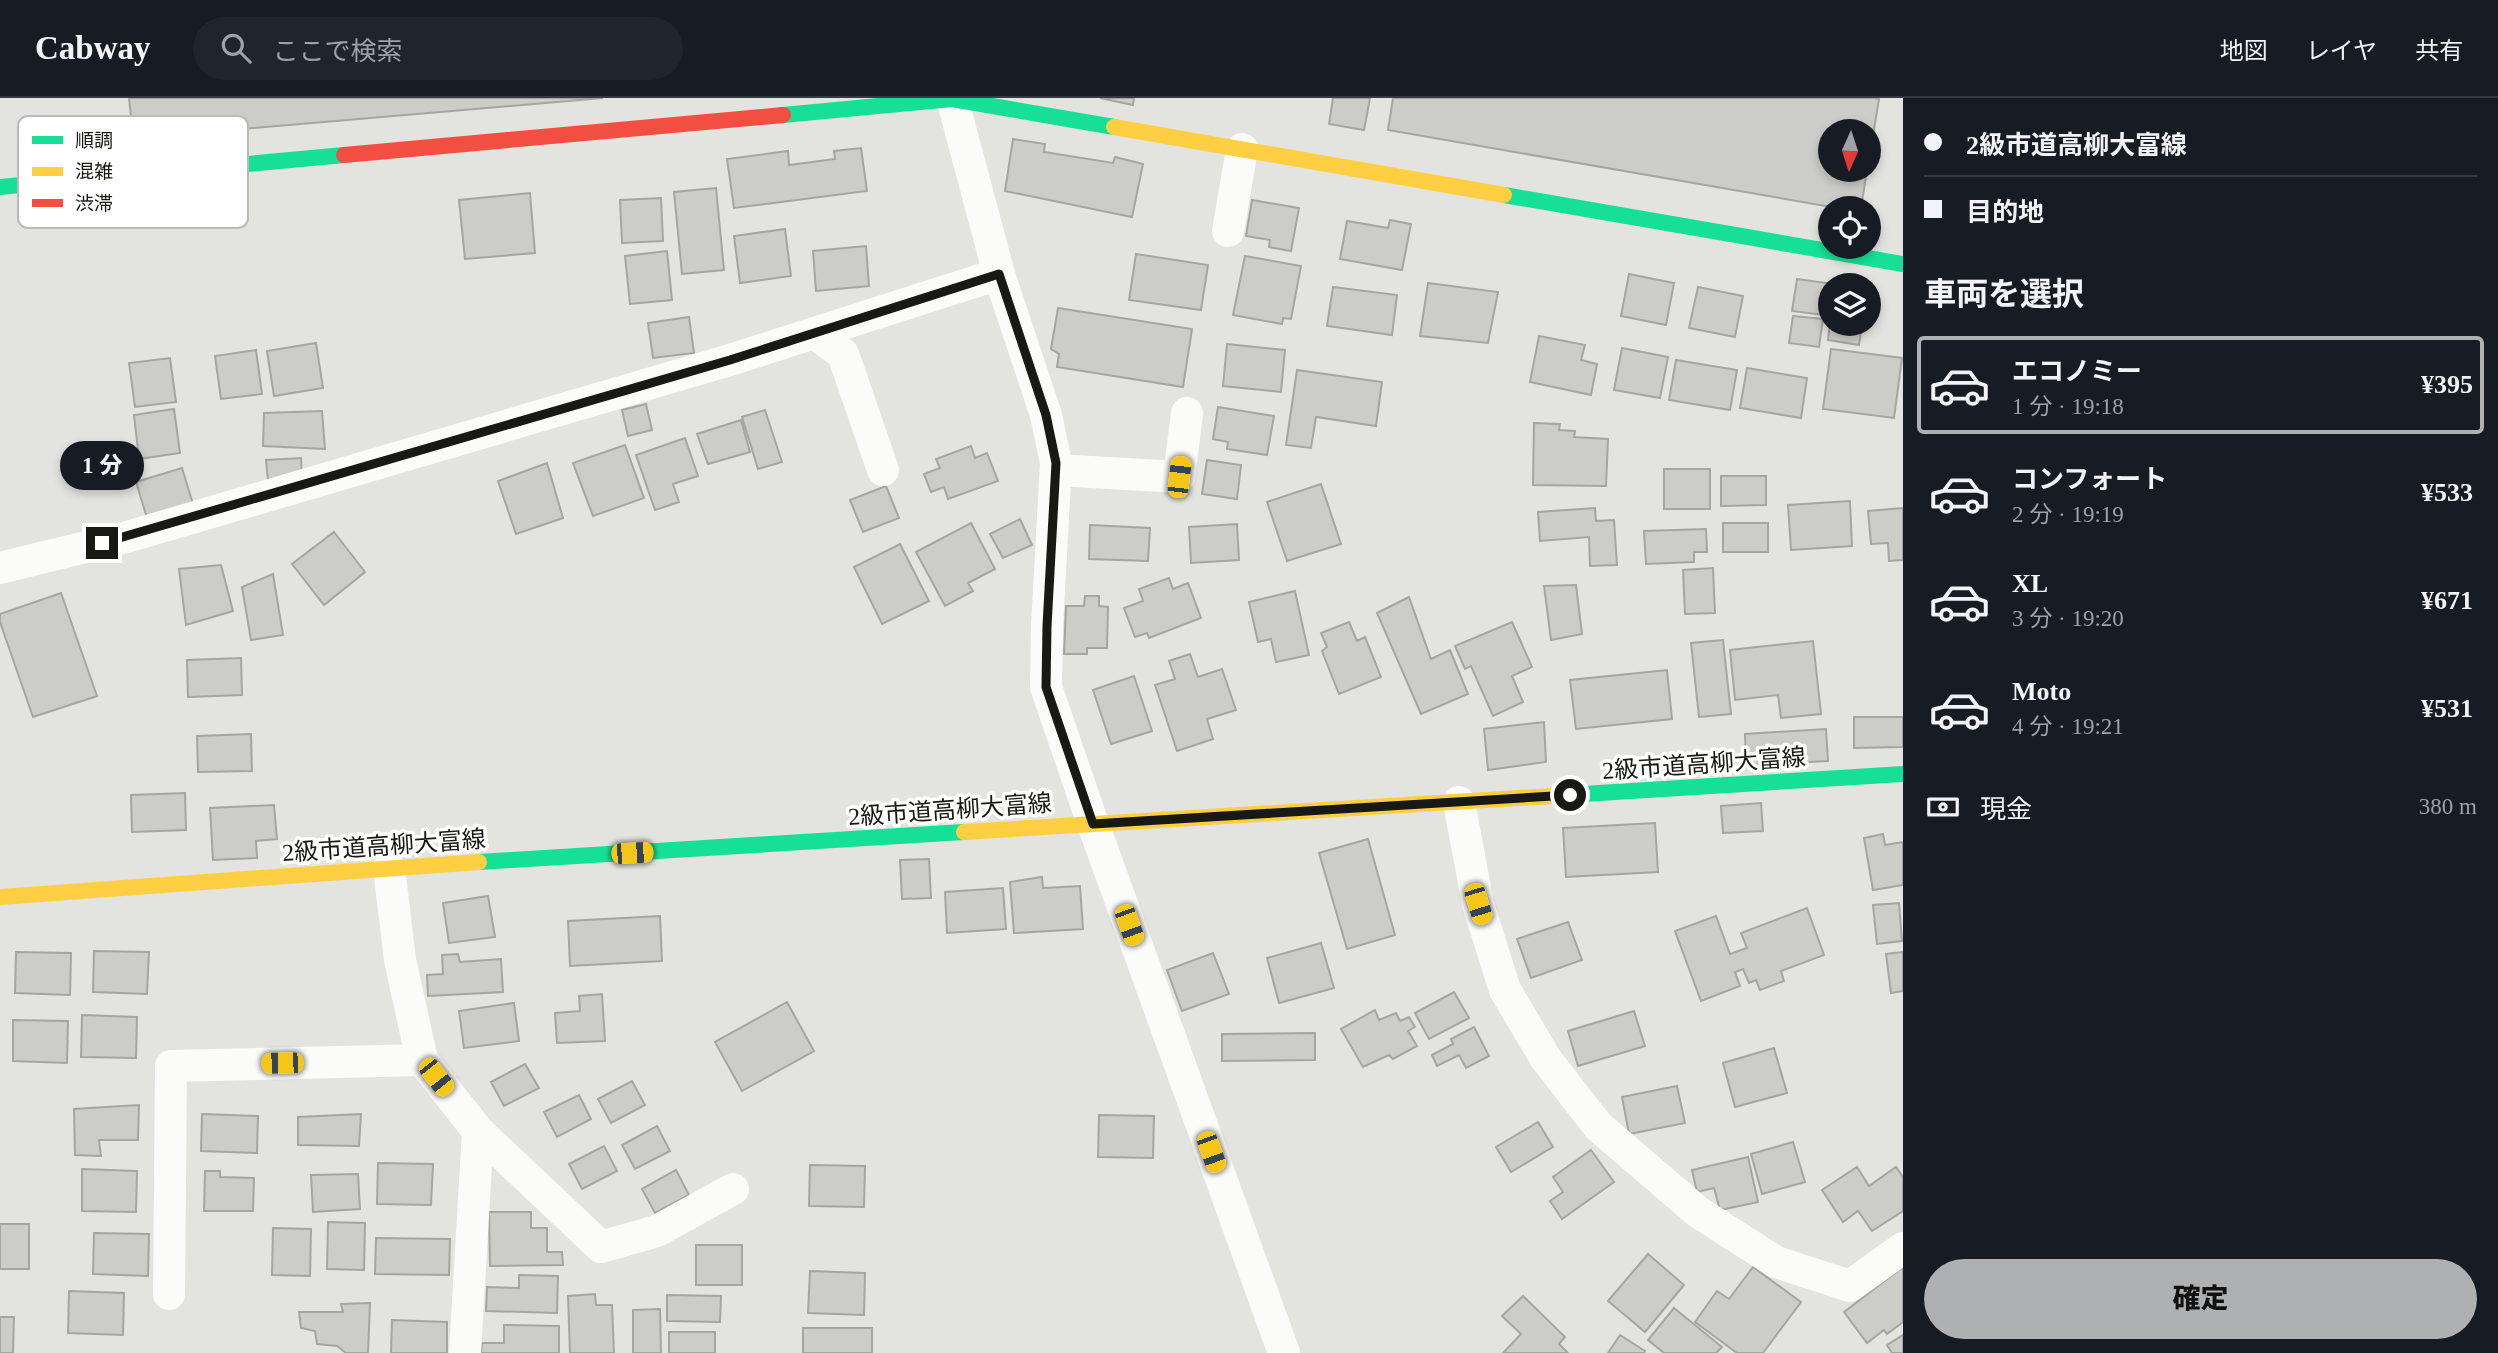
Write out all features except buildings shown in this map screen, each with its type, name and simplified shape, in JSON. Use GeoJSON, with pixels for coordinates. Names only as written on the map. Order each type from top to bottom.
{"type":"FeatureCollection","features":[{"type":"Feature","properties":{"kind":"street"},"geometry":{"type":"LineString","coordinates":[[952,98],[999,274],[1046,415],[1056,470],[1046,687],[1284,1353]]}},
{"type":"Feature","properties":{"kind":"street"},"geometry":{"type":"LineString","coordinates":[[248,164],[952,98],[1039,106],[1242,149],[1903,264]]}},
{"type":"Feature","properties":{"kind":"street"},"geometry":{"type":"LineString","coordinates":[[1228,230],[1242,149]]}},
{"type":"Feature","properties":{"kind":"street"},"geometry":{"type":"LineString","coordinates":[[0,187],[18,185]]}},
{"type":"Feature","properties":{"kind":"street"},"geometry":{"type":"LineString","coordinates":[[0,568],[127,537],[730,360],[999,274]]}},
{"type":"Feature","properties":{"kind":"street"},"geometry":{"type":"LineString","coordinates":[[814,333],[843,354],[883,470]]}},
{"type":"Feature","properties":{"kind":"street"},"geometry":{"type":"LineString","coordinates":[[1056,470],[1179,477],[1187,413]]}},
{"type":"Feature","properties":{"kind":"street","name":"2級市道高柳大富線"},"geometry":{"type":"LineString","coordinates":[[0,897],[389,868],[1903,774]]}},
{"type":"Feature","properties":{"kind":"street"},"geometry":{"type":"LineString","coordinates":[[1459,802],[1478,904],[1505,990],[1546,1059],[1598,1126],[1698,1212],[1776,1262],[1850,1286],[1903,1248]]}},
{"type":"Feature","properties":{"kind":"street"},"geometry":{"type":"LineString","coordinates":[[389,868],[400,960],[422,1060],[478,1131],[601,1247],[657,1231],[733,1189]]}},
{"type":"Feature","properties":{"kind":"street"},"geometry":{"type":"LineString","coordinates":[[169,1294],[171,1066],[422,1060]]}},
{"type":"Feature","properties":{"kind":"street"},"geometry":{"type":"LineString","coordinates":[[466,1353],[478,1131]]}},
{"type":"Feature","properties":{"kind":"traffic: fast"},"geometry":{"type":"LineString","coordinates":[[783,115],[952,99],[1114,127]]}},
{"type":"Feature","properties":{"kind":"traffic: fast"},"geometry":{"type":"LineString","coordinates":[[248,164],[344,155]]}},
{"type":"Feature","properties":{"kind":"traffic: fast"},"geometry":{"type":"LineString","coordinates":[[0,187],[18,185]]}},
{"type":"Feature","properties":{"kind":"traffic: fast"},"geometry":{"type":"LineString","coordinates":[[1504,195],[1903,264]]}},
{"type":"Feature","properties":{"kind":"traffic: fast"},"geometry":{"type":"LineString","coordinates":[[1551,796],[1903,774]]}},
{"type":"Feature","properties":{"kind":"traffic: fast"},"geometry":{"type":"LineString","coordinates":[[479,862],[964,832]]}},
{"type":"Feature","properties":{"kind":"traffic: slow"},"geometry":{"type":"LineString","coordinates":[[1114,127],[1504,195]]}},
{"type":"Feature","properties":{"kind":"traffic: slow"},"geometry":{"type":"LineString","coordinates":[[964,832],[1551,796]]}},
{"type":"Feature","properties":{"kind":"traffic: slow"},"geometry":{"type":"LineString","coordinates":[[0,897],[479,862]]}},
{"type":"Feature","properties":{"kind":"traffic: jam"},"geometry":{"type":"LineString","coordinates":[[344,155],[783,115]]}},
{"type":"Feature","properties":{"kind":"route"},"geometry":{"type":"LineString","coordinates":[[102,543],[730,360],[999,274],[1046,415],[1056,463],[1046,687],[1093,824],[1570,795]]}}]}
